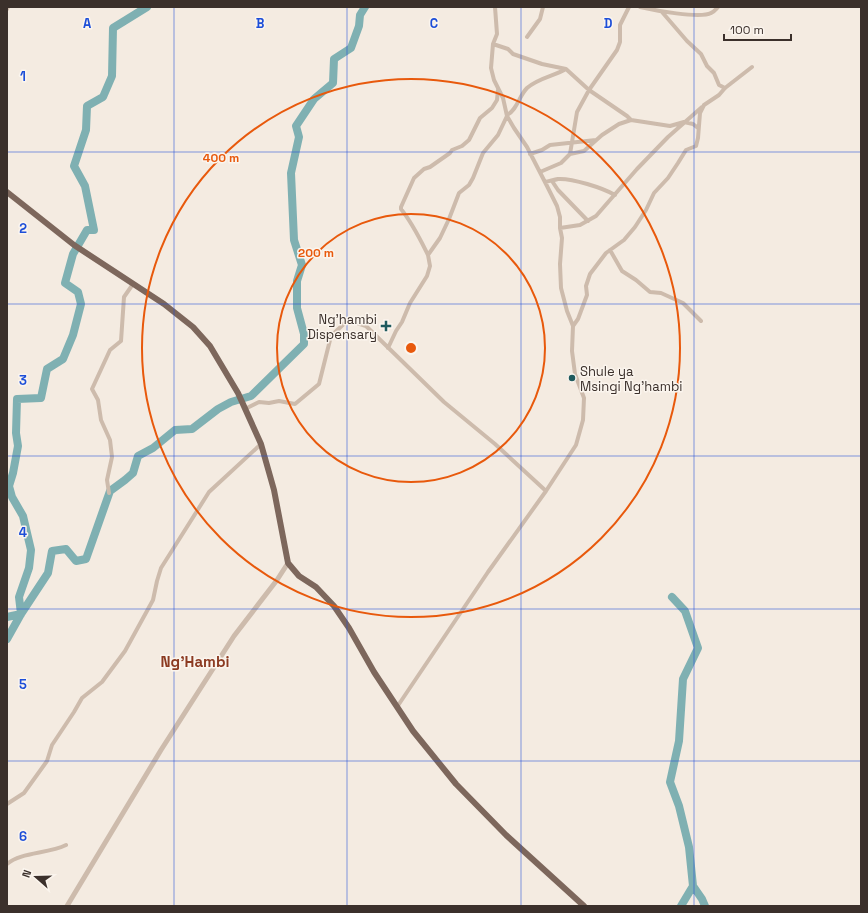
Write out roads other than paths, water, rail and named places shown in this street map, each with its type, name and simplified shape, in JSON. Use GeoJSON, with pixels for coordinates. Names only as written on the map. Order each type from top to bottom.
{"type":"FeatureCollection","features":[{"type":"Feature","properties":{"kind":"main road"},"geometry":{"type":"LineString","coordinates":[[7,192],[77,247],[164,304],[196,331],[210,346],[238,393],[261,444],[274,490],[288,563],[299,576],[316,587],[334,606],[349,628],[374,672],[413,731],[456,784],[506,834],[584,906]]}},
{"type":"Feature","properties":{"kind":"street"},"geometry":{"type":"LineString","coordinates":[[397,707],[576,445],[583,420],[584,398],[575,374],[572,352],[573,326],[567,311],[561,288],[560,264],[562,238],[560,217],[557,206],[540,172],[507,115],[503,98],[494,80],[491,68],[493,44],[497,34],[495,7]]}},
{"type":"Feature","properties":{"kind":"street"},"geometry":{"type":"LineString","coordinates":[[528,37],[540,19],[543,7]]}},
{"type":"Feature","properties":{"kind":"street"},"geometry":{"type":"LineString","coordinates":[[570,154],[577,112],[589,90],[617,50],[620,42],[620,25],[629,7]]}},
{"type":"Feature","properties":{"kind":"street"},"geometry":{"type":"LineString","coordinates":[[640,7],[680,14],[710,14],[718,7]]}},
{"type":"Feature","properties":{"kind":"street"},"geometry":{"type":"LineString","coordinates":[[662,12],[687,41],[701,54],[707,66],[714,73],[719,85],[725,88]]}},
{"type":"Feature","properties":{"kind":"street"},"geometry":{"type":"LineString","coordinates":[[493,44],[508,49],[514,54],[542,64],[566,69],[589,90],[631,120]]}},
{"type":"Feature","properties":{"kind":"street"},"geometry":{"type":"LineString","coordinates":[[560,228],[580,225],[596,216],[637,169],[684,122],[752,67]]}},
{"type":"Feature","properties":{"kind":"street"},"geometry":{"type":"LineString","coordinates":[[428,255],[440,238],[459,193],[469,185],[483,153],[498,135],[507,115],[512,113],[515,106],[528,88],[550,75],[559,73],[566,69]]}},
{"type":"Feature","properties":{"kind":"street"},"geometry":{"type":"LineString","coordinates":[[388,348],[410,303],[427,276],[430,266],[428,255],[416,233],[415,227],[401,209],[411,181],[424,169],[450,153],[452,150],[462,146],[469,140],[480,118],[492,108],[497,100],[498,90]]}},
{"type":"Feature","properties":{"kind":"street"},"geometry":{"type":"LineString","coordinates":[[573,326],[578,320],[587,295],[586,286],[590,274],[606,253],[624,240],[635,226],[646,210],[654,193],[678,163],[686,150],[696,146],[700,113],[704,105]]}},
{"type":"Feature","properties":{"kind":"street"},"geometry":{"type":"LineString","coordinates":[[540,172],[561,163],[570,154],[584,151],[596,140],[619,124],[631,120],[670,126],[684,122],[693,124],[698,128]]}},
{"type":"Feature","properties":{"kind":"street"},"geometry":{"type":"LineString","coordinates":[[530,154],[542,150],[550,145],[596,140]]}},
{"type":"Feature","properties":{"kind":"street"},"geometry":{"type":"LineString","coordinates":[[545,182],[559,179],[587,184],[602,188],[615,195]]}},
{"type":"Feature","properties":{"kind":"street"},"geometry":{"type":"LineString","coordinates":[[552,180],[558,190],[588,221]]}},
{"type":"Feature","properties":{"kind":"street"},"geometry":{"type":"LineString","coordinates":[[610,250],[622,271],[650,292],[661,292],[683,303],[701,321]]}},
{"type":"Feature","properties":{"kind":"street"},"geometry":{"type":"LineString","coordinates":[[109,493],[107,480],[112,457],[110,440],[101,420],[98,400],[92,389],[110,350],[121,341],[124,297],[133,284]]}},
{"type":"Feature","properties":{"kind":"street"},"geometry":{"type":"LineString","coordinates":[[246,409],[259,402],[270,403],[279,401],[295,404],[319,384],[331,336],[348,320],[366,326],[444,402],[495,444],[546,491]]}},
{"type":"Feature","properties":{"kind":"street"},"geometry":{"type":"LineString","coordinates":[[7,804],[24,793],[47,761],[52,745],[82,698],[102,682],[125,651],[153,600],[161,568],[209,492],[261,444]]}},
{"type":"Feature","properties":{"kind":"street"},"geometry":{"type":"LineString","coordinates":[[67,906],[161,750],[234,636],[277,580],[288,563]]}},
{"type":"Feature","properties":{"kind":"street"},"geometry":{"type":"LineString","coordinates":[[7,864],[17,857],[48,852],[66,845]]}},
{"type":"Feature","properties":{"kind":"waterway"},"geometry":{"type":"LineString","coordinates":[[7,617],[21,614],[19,597],[29,568],[31,550],[23,516],[12,497],[9,486],[18,446],[16,433],[17,399],[41,398],[47,369],[63,359],[73,335],[81,304],[78,292],[65,283],[73,254],[87,230],[94,230],[85,186],[74,166],[86,130],[87,106],[103,97],[112,76],[113,28],[147,7]]}},
{"type":"Feature","properties":{"kind":"waterway"},"geometry":{"type":"LineString","coordinates":[[7,639],[21,614],[48,573],[52,551],[66,549],[76,561],[86,559],[110,491],[133,473],[138,456],[153,448],[175,430],[192,429],[218,409],[231,402],[251,396],[304,344],[304,334],[297,308],[297,281],[302,265],[294,240],[291,173],[299,137],[296,126],[314,99],[333,83],[334,59],[351,48],[359,26],[360,15],[365,7]]}},
{"type":"Feature","properties":{"kind":"waterway"},"geometry":{"type":"LineString","coordinates":[[672,597],[685,611],[698,648],[683,679],[679,741],[670,782],[679,806],[689,847],[693,886],[681,906]]}},
{"type":"Feature","properties":{"kind":"waterway"},"geometry":{"type":"LineString","coordinates":[[693,886],[705,906]]}},
{"type":"Feature","properties":{"kind":"place","name":"Ng'hambi Dispensary"},"geometry":{"type":"Point","coordinates":[386,326]}},
{"type":"Feature","properties":{"kind":"place","name":"Shule ya Msingi Ng'hambi"},"geometry":{"type":"Point","coordinates":[572,378]}},
{"type":"Feature","properties":{"kind":"district","name":"Ng'Hambi"},"geometry":{"type":"Point","coordinates":[195,661]}}]}
